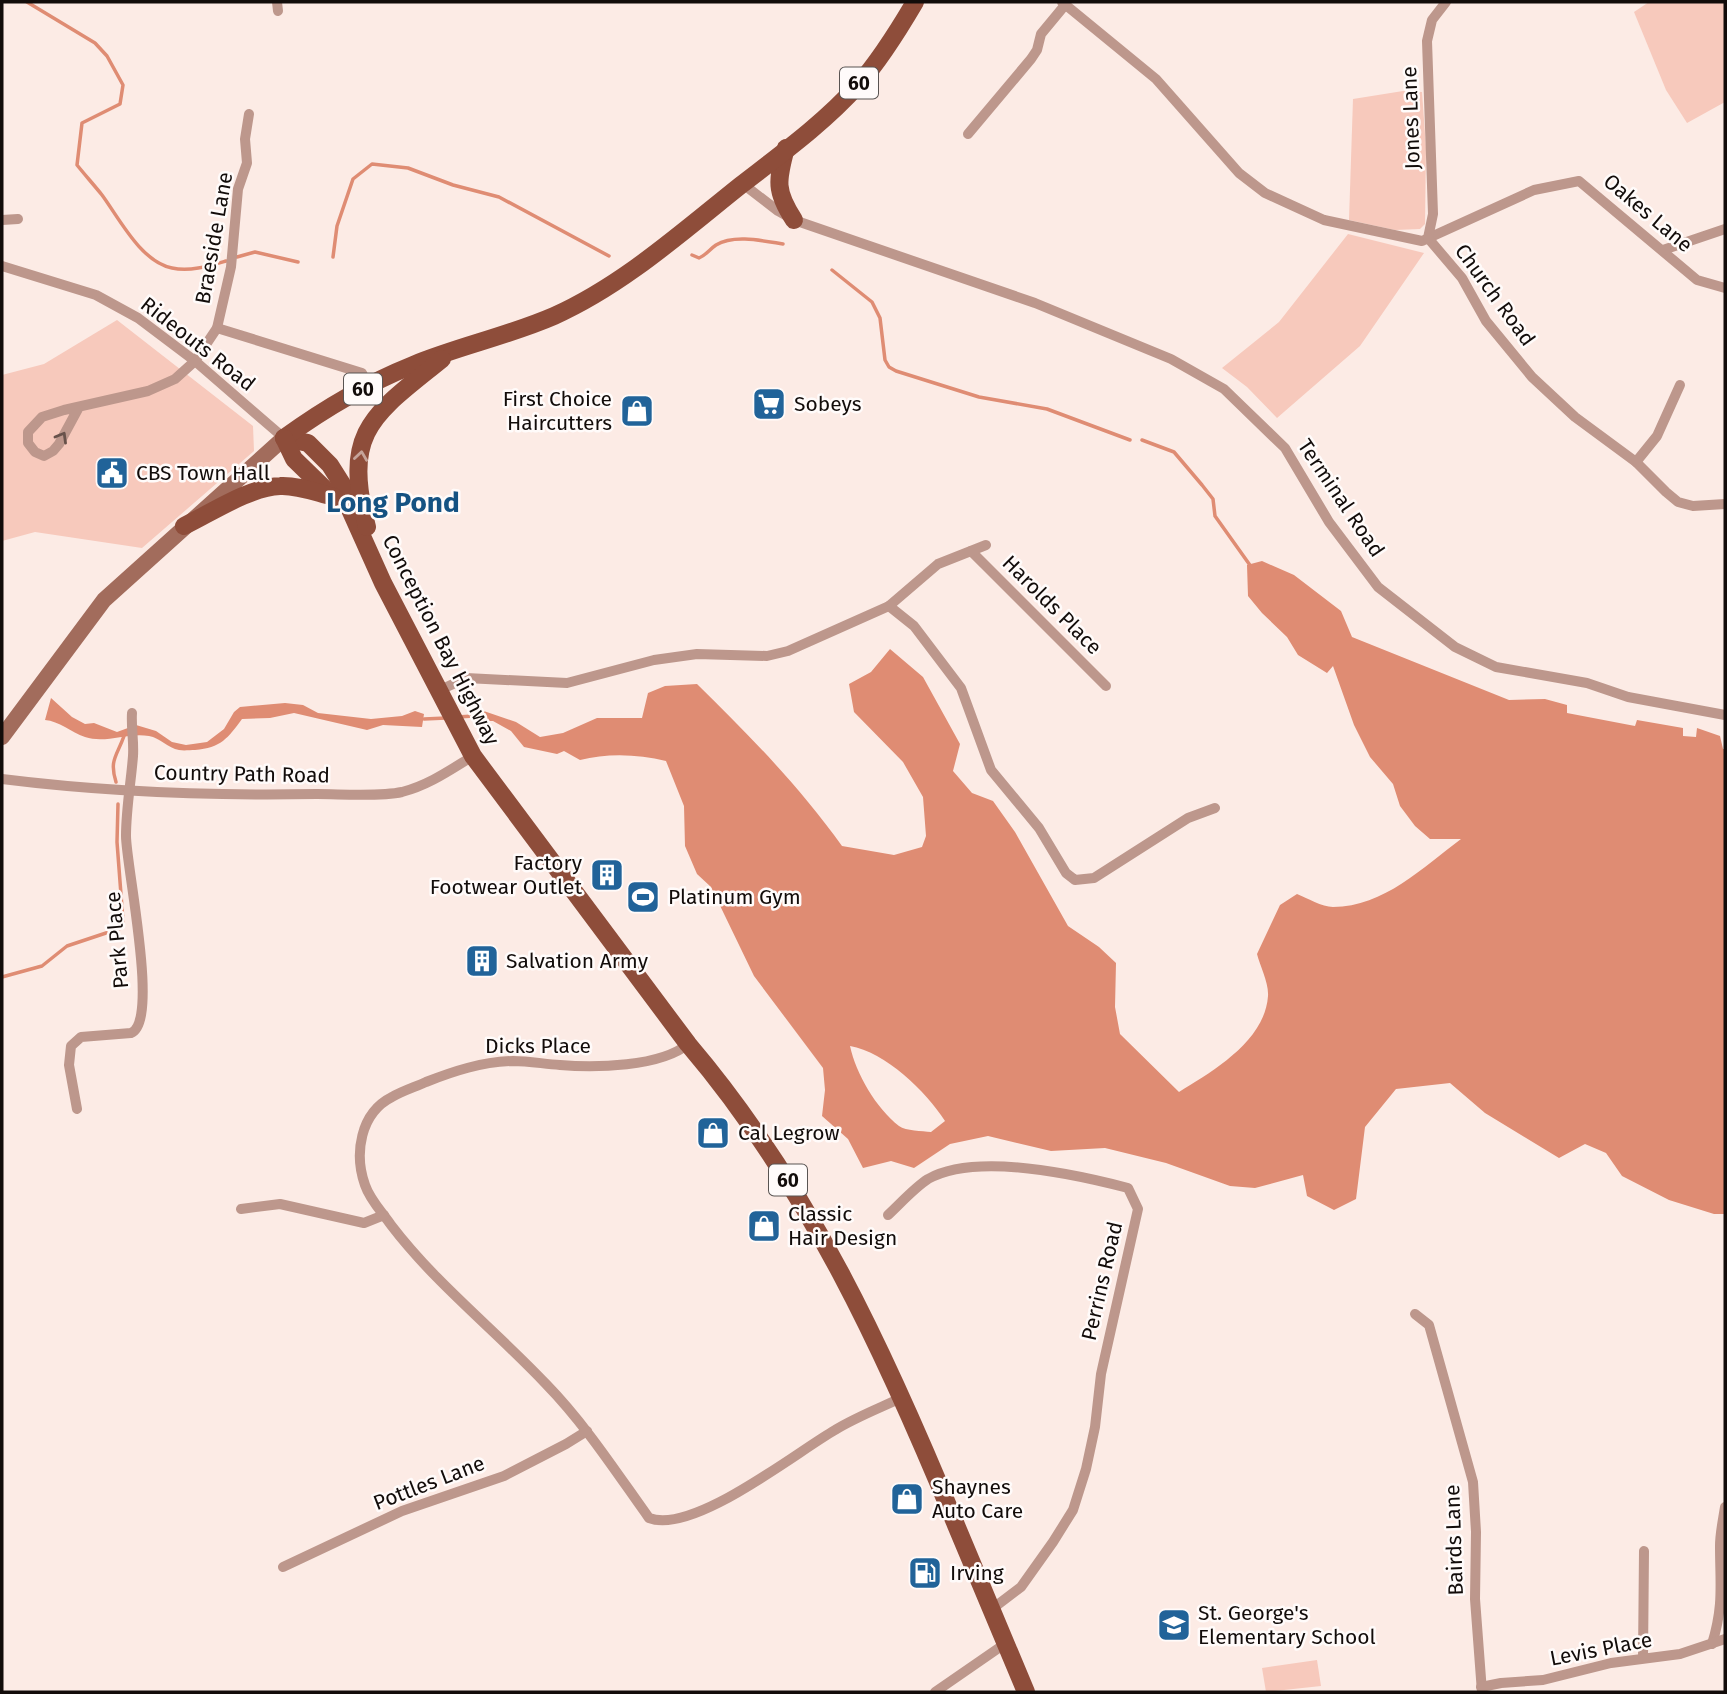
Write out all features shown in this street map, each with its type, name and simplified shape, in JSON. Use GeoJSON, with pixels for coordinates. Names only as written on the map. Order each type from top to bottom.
{"type":"FeatureCollection","features":[{"type":"Feature","properties":{"kind":"main road","name":"60"},"geometry":{"type":"LineString","coordinates":[[284,438],[307,421],[368,386],[415,364],[538,323],[586,299],[639,264],[743,184],[839,104],[875,64],[915,2]]}},
{"type":"Feature","properties":{"kind":"main road"},"geometry":{"type":"LineString","coordinates":[[786,148],[779,173],[779,191],[794,220]]}},
{"type":"Feature","properties":{"kind":"main road"},"geometry":{"type":"LineString","coordinates":[[379,571],[359,492],[360,455],[364,438],[371,422],[389,402],[449,353]]}},
{"type":"Feature","properties":{"kind":"main road","name":"Conception Bay Highway"},"geometry":{"type":"LineString","coordinates":[[284,438],[294,459],[324,490],[341,501],[473,756],[708,1068],[786,1178],[855,1299],[903,1397],[1026,1692]]}},
{"type":"Feature","properties":{"kind":"main road"},"geometry":{"type":"LineString","coordinates":[[184,526],[267,488],[281,486],[302,489],[341,501]]}},
{"type":"Feature","properties":{"kind":"street","name":"Jones Lane"},"geometry":{"type":"LineString","coordinates":[[1428,238],[1433,214],[1427,41],[1432,20],[1446,2]]}},
{"type":"Feature","properties":{"kind":"street","name":"Church Road"},"geometry":{"type":"LineString","coordinates":[[1063,3],[1156,79],[1239,173],[1265,193],[1324,220],[1422,242],[1428,238],[1462,278],[1486,321],[1532,377],[1575,417],[1636,462],[1678,502],[1693,506],[1725,504]]}},
{"type":"Feature","properties":{"kind":"street"},"geometry":{"type":"LineString","coordinates":[[968,134],[1031,59],[1037,50],[1041,34],[1063,3]]}},
{"type":"Feature","properties":{"kind":"street","name":"Braeside Lane"},"geometry":{"type":"LineString","coordinates":[[79,407],[53,451],[44,456],[35,452],[28,443],[29,432],[42,417],[79,407],[148,391],[175,379],[195,361],[217,328],[231,267],[237,189],[247,163],[244,138],[249,114]]}},
{"type":"Feature","properties":{"kind":"street","name":"Oakes Lane"},"geometry":{"type":"LineString","coordinates":[[1428,238],[1534,190],[1579,181],[1697,280],[1725,288]]}},
{"type":"Feature","properties":{"kind":"street","name":"Terminal Road"},"geometry":{"type":"LineString","coordinates":[[743,184],[778,212],[794,220],[1035,303],[1171,359],[1224,389],[1285,448],[1329,522],[1378,587],[1455,647],[1496,667],[1587,683],[1628,697],[1725,715]]}},
{"type":"Feature","properties":{"kind":"street"},"geometry":{"type":"LineString","coordinates":[[2,220],[18,219]]}},
{"type":"Feature","properties":{"kind":"street"},"geometry":{"type":"LineString","coordinates":[[1663,250],[1725,229]]}},
{"type":"Feature","properties":{"kind":"street","name":"Rideouts Road"},"geometry":{"type":"LineString","coordinates":[[2,266],[96,295],[138,318],[195,361],[284,438]]}},
{"type":"Feature","properties":{"kind":"street"},"geometry":{"type":"LineString","coordinates":[[217,328],[362,373],[368,386]]}},
{"type":"Feature","properties":{"kind":"street"},"geometry":{"type":"LineString","coordinates":[[1636,462],[1657,436],[1680,386]]}},
{"type":"Feature","properties":{"kind":"street"},"geometry":{"type":"LineString","coordinates":[[2,737],[104,600],[284,438]]}},
{"type":"Feature","properties":{"kind":"street"},"geometry":{"type":"LineString","coordinates":[[440,694],[466,678],[567,683],[653,660],[697,654],[767,656],[788,651],[889,606],[939,564],[986,545]]}},
{"type":"Feature","properties":{"kind":"street","name":"Harolds Place"},"geometry":{"type":"LineString","coordinates":[[971,551],[1106,686]]}},
{"type":"Feature","properties":{"kind":"street"},"geometry":{"type":"LineString","coordinates":[[889,606],[914,626],[961,688],[991,770],[1039,828],[1066,873],[1075,880],[1094,878],[1188,818],[1215,808]]}},
{"type":"Feature","properties":{"kind":"street","name":"Park Place"},"geometry":{"type":"LineString","coordinates":[[78,1109],[69,1065],[71,1046],[81,1037],[131,1033],[137,1031],[141,1024],[139,932],[126,838],[132,765],[132,717]]}},
{"type":"Feature","properties":{"kind":"street","name":"Country Path Road"},"geometry":{"type":"LineString","coordinates":[[2,779],[128,791],[231,795],[398,793],[426,785],[473,756]]}},
{"type":"Feature","properties":{"kind":"street","name":"Dicks Place"},"geometry":{"type":"LineString","coordinates":[[688,1044],[678,1053],[669,1056],[621,1065],[561,1066],[513,1061],[483,1064],[458,1069],[391,1097],[373,1113],[366,1124],[360,1154],[360,1167],[366,1186],[404,1242],[453,1295],[545,1382],[587,1430],[649,1518],[660,1522],[679,1518],[727,1498],[835,1429],[903,1397]]}},
{"type":"Feature","properties":{"kind":"street","name":"Perrins Road"},"geometry":{"type":"LineString","coordinates":[[888,1215],[929,1179],[957,1169],[996,1166],[1084,1176],[1128,1188],[1138,1209],[1101,1374],[1095,1427],[1086,1469],[1073,1510],[1021,1587],[992,1609]]}},
{"type":"Feature","properties":{"kind":"street"},"geometry":{"type":"LineString","coordinates":[[241,1209],[281,1204],[364,1223],[384,1215]]}},
{"type":"Feature","properties":{"kind":"street","name":"Bairds Lane"},"geometry":{"type":"LineString","coordinates":[[1415,1314],[1429,1325],[1473,1482],[1476,1613],[1482,1690]]}},
{"type":"Feature","properties":{"kind":"street","name":"Pottles Lane"},"geometry":{"type":"LineString","coordinates":[[283,1567],[402,1511],[504,1476],[587,1430]]}},
{"type":"Feature","properties":{"kind":"street"},"geometry":{"type":"LineString","coordinates":[[1712,1644],[1719,1621],[1722,1581],[1720,1543],[1725,1507]]}},
{"type":"Feature","properties":{"kind":"street"},"geometry":{"type":"LineString","coordinates":[[1643,1658],[1644,1551]]}},
{"type":"Feature","properties":{"kind":"street","name":"Levis Place"},"geometry":{"type":"LineString","coordinates":[[1482,1690],[1500,1683],[1543,1680],[1611,1663],[1680,1654],[1725,1639]]}},
{"type":"Feature","properties":{"kind":"street"},"geometry":{"type":"LineString","coordinates":[[935,1692],[1006,1643]]}},
{"type":"Feature","properties":{"kind":"shaded area"},"geometry":{"type":"Polygon","coordinates":[[[1649,2],[1725,2],[1725,102],[1687,123],[1666,90],[1634,12],[1649,2]]]}},
{"type":"Feature","properties":{"kind":"shaded area"},"geometry":{"type":"Polygon","coordinates":[[[1403,91],[1422,92],[1426,148],[1425,224],[1420,229],[1395,230],[1349,220],[1353,99],[1403,91]]]}},
{"type":"Feature","properties":{"kind":"shaded area"},"geometry":{"type":"Polygon","coordinates":[[[1348,234],[1424,253],[1360,346],[1277,418],[1247,387],[1222,368],[1279,322],[1348,234]]]}},
{"type":"Feature","properties":{"kind":"shaded area"},"geometry":{"type":"Polygon","coordinates":[[[117,320],[253,426],[254,451],[142,548],[35,532],[2,541],[2,375],[44,364],[117,320]]]}},
{"type":"Feature","properties":{"kind":"shaded area"},"geometry":{"type":"Polygon","coordinates":[[[1262,561],[1294,575],[1341,611],[1352,637],[1509,700],[1545,699],[1567,705],[1567,713],[1635,726],[1637,720],[1683,728],[1683,736],[1696,737],[1697,728],[1720,736],[1725,749],[1725,1214],[1714,1214],[1669,1200],[1622,1176],[1606,1153],[1585,1144],[1559,1158],[1485,1113],[1450,1083],[1396,1089],[1365,1127],[1356,1199],[1334,1210],[1307,1196],[1303,1175],[1255,1188],[1230,1186],[1166,1163],[1105,1148],[1051,1151],[988,1136],[950,1144],[914,1168],[891,1161],[863,1168],[848,1139],[822,1116],[825,1090],[823,1068],[754,976],[711,887],[697,874],[685,846],[684,806],[666,761],[623,755],[580,760],[564,751],[557,754],[524,747],[511,731],[493,721],[474,721],[475,708],[516,722],[540,737],[563,733],[597,718],[642,718],[648,693],[665,686],[697,684],[773,762],[842,846],[894,855],[922,847],[926,836],[923,797],[903,762],[854,712],[849,684],[871,672],[890,649],[923,677],[960,744],[953,771],[972,793],[993,801],[1015,832],[1068,926],[1099,947],[1116,963],[1115,1007],[1120,1034],[1179,1092],[1235,1053],[1258,1027],[1265,1012],[1268,991],[1257,954],[1280,905],[1297,894],[1329,907],[1369,900],[1402,884],[1461,839],[1430,839],[1415,826],[1400,806],[1393,784],[1370,757],[1354,725],[1333,666],[1327,673],[1298,655],[1287,637],[1262,613],[1248,596],[1247,565],[1262,561]],[[850,1046],[868,1090],[882,1110],[899,1126],[931,1132],[945,1121],[927,1097],[903,1074],[863,1050],[850,1046]]]}},
{"type":"Feature","properties":{"kind":"shaded area"},"geometry":{"type":"Polygon","coordinates":[[[51,698],[72,717],[85,724],[94,723],[117,732],[136,725],[156,731],[172,742],[186,745],[207,742],[224,729],[240,707],[285,703],[303,705],[318,713],[371,719],[402,716],[415,711],[424,714],[422,727],[383,725],[367,730],[294,713],[270,718],[242,719],[228,737],[218,744],[204,749],[183,750],[175,749],[149,736],[101,739],[85,737],[45,720],[51,698]]]}},
{"type":"Feature","properties":{"kind":"shaded area"},"geometry":{"type":"Polygon","coordinates":[[[1317,1660],[1321,1686],[1266,1692],[1262,1668],[1317,1660]]]}},
{"type":"Feature","properties":{"kind":"waterway"},"geometry":{"type":"LineString","coordinates":[[27,2],[95,43],[107,56],[123,85],[120,104],[82,123],[77,165],[132,238],[150,257],[172,268],[193,269],[226,261]]}},
{"type":"Feature","properties":{"kind":"waterway"},"geometry":{"type":"LineString","coordinates":[[333,257],[337,226],[353,179],[372,164],[408,168],[453,185],[499,197],[609,256]]}},
{"type":"Feature","properties":{"kind":"waterway"},"geometry":{"type":"LineString","coordinates":[[692,255],[699,258],[716,245],[731,240],[749,239],[783,244]]}},
{"type":"Feature","properties":{"kind":"waterway"},"geometry":{"type":"LineString","coordinates":[[237,257],[255,252],[298,262]]}},
{"type":"Feature","properties":{"kind":"waterway"},"geometry":{"type":"LineString","coordinates":[[832,270],[872,302],[880,318],[885,360],[889,367],[896,371],[979,397],[1047,409],[1130,440]]}},
{"type":"Feature","properties":{"kind":"waterway"},"geometry":{"type":"LineString","coordinates":[[1142,440],[1174,452],[1213,499],[1215,516],[1252,568]]}},
{"type":"Feature","properties":{"kind":"waterway"},"geometry":{"type":"LineString","coordinates":[[457,717],[474,716]]}},
{"type":"Feature","properties":{"kind":"waterway"},"geometry":{"type":"LineString","coordinates":[[424,719],[446,718]]}},
{"type":"Feature","properties":{"kind":"waterway"},"geometry":{"type":"LineString","coordinates":[[116,782],[114,763],[124,736]]}},
{"type":"Feature","properties":{"kind":"waterway"},"geometry":{"type":"LineString","coordinates":[[2,977],[42,966],[67,946],[121,928],[123,921],[117,842],[118,804]]}},
{"type":"Feature","properties":{"kind":"place","name":"Sobeys"},"geometry":{"type":"Point","coordinates":[769,404]}},
{"type":"Feature","properties":{"kind":"place","name":"First Choice Haircutters"},"geometry":{"type":"Point","coordinates":[637,411]}},
{"type":"Feature","properties":{"kind":"place","name":"CBS Town Hall"},"geometry":{"type":"Point","coordinates":[112,473]}},
{"type":"Feature","properties":{"kind":"place","name":"Factory Footwear Outlet"},"geometry":{"type":"Point","coordinates":[607,875]}},
{"type":"Feature","properties":{"kind":"place","name":"Platinum Gym"},"geometry":{"type":"Point","coordinates":[643,897]}},
{"type":"Feature","properties":{"kind":"place","name":"Salvation Army"},"geometry":{"type":"Point","coordinates":[482,961]}},
{"type":"Feature","properties":{"kind":"place","name":"Cal Legrow"},"geometry":{"type":"Point","coordinates":[713,1133]}},
{"type":"Feature","properties":{"kind":"place","name":"Classic Hair Design"},"geometry":{"type":"Point","coordinates":[764,1226]}},
{"type":"Feature","properties":{"kind":"place","name":"Shaynes Auto Care"},"geometry":{"type":"Point","coordinates":[907,1499]}},
{"type":"Feature","properties":{"kind":"place","name":"Irving"},"geometry":{"type":"Point","coordinates":[925,1573]}},
{"type":"Feature","properties":{"kind":"place","name":"St. George's Elementary School"},"geometry":{"type":"Point","coordinates":[1174,1625]}},
{"type":"Feature","properties":{"kind":"district","name":"Long Pond"},"geometry":{"type":"Point","coordinates":[393,502]}}]}
